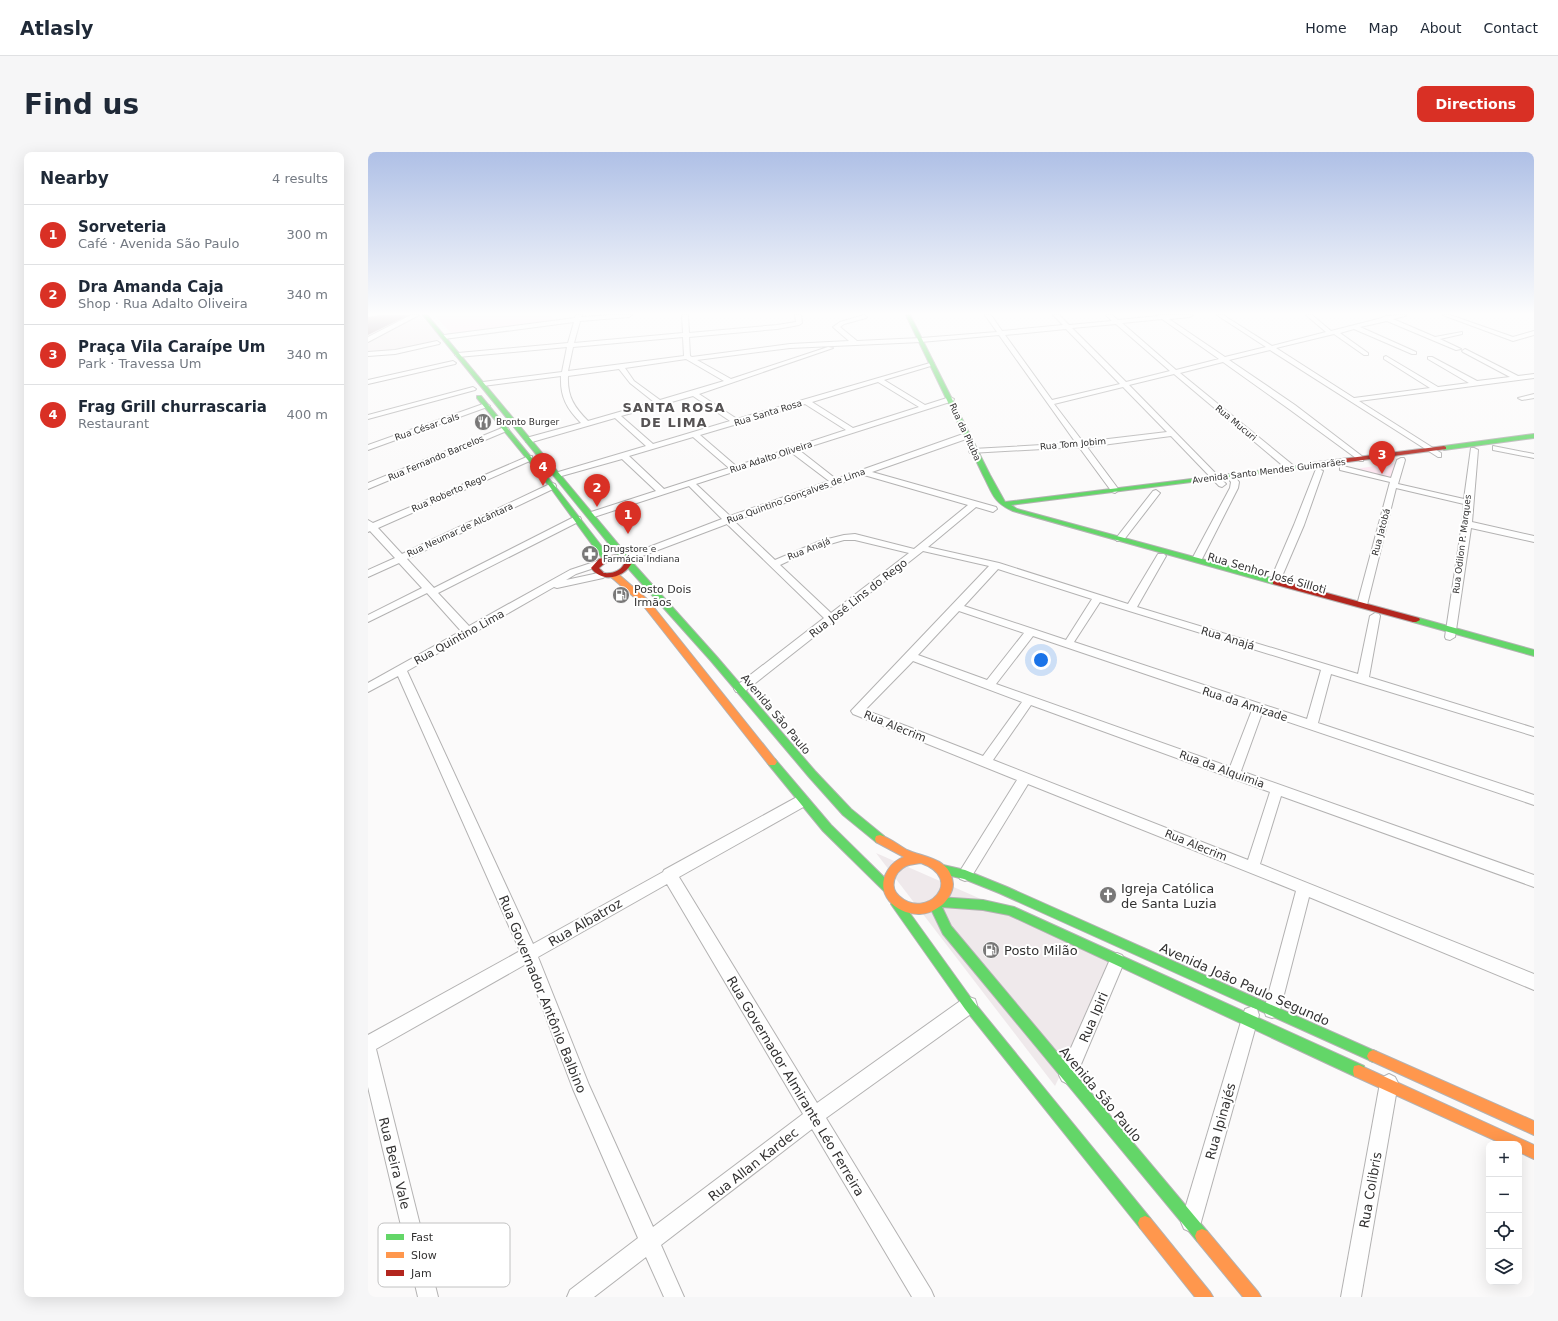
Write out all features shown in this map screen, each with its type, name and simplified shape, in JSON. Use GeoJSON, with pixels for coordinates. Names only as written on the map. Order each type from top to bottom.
{"type":"FeatureCollection","features":[{"type":"Feature","properties":{"kind":"street"},"geometry":{"type":"LineString","coordinates":[[368,382],[419,368]]}},
{"type":"Feature","properties":{"kind":"street","name":"Avenida São Paulo"},"geometry":{"type":"LineString","coordinates":[[460,368],[468,382],[504,430],[552,486],[607,558]]}},
{"type":"Feature","properties":{"kind":"street","name":"Avenida São Paulo"},"geometry":{"type":"LineString","coordinates":[[466,368],[483,384],[627,560],[740,689],[794,755],[849,814],[868,831],[890,846],[920,859],[936,863],[943,870]]}},
{"type":"Feature","properties":{"kind":"street"},"geometry":{"type":"LineString","coordinates":[[566,368],[564,385],[567,400],[573,410],[587,424]]}},
{"type":"Feature","properties":{"kind":"street"},"geometry":{"type":"LineString","coordinates":[[483,384],[608,368]]}},
{"type":"Feature","properties":{"kind":"street"},"geometry":{"type":"LineString","coordinates":[[623,368],[632,382],[659,403]]}},
{"type":"Feature","properties":{"kind":"street"},"geometry":{"type":"LineString","coordinates":[[707,368],[730,382]]}},
{"type":"Feature","properties":{"kind":"street"},"geometry":{"type":"LineString","coordinates":[[529,440],[617,416],[770,368]]}},
{"type":"Feature","properties":{"kind":"street","name":"Rua Santa Rosa"},"geometry":{"type":"LineString","coordinates":[[558,475],[917,368]]}},
{"type":"Feature","properties":{"kind":"street","name":"Rua da Pituba"},"geometry":{"type":"LineString","coordinates":[[934,368],[950,399],[973,451],[1003,508]]}},
{"type":"Feature","properties":{"kind":"street"},"geometry":{"type":"LineString","coordinates":[[1026,368],[1080,445],[1115,490]]}},
{"type":"Feature","properties":{"kind":"street"},"geometry":{"type":"LineString","coordinates":[[1109,368],[1219,481]]}},
{"type":"Feature","properties":{"kind":"street","name":"Rua Mucuri"},"geometry":{"type":"LineString","coordinates":[[1171,368],[1290,468]]}},
{"type":"Feature","properties":{"kind":"street"},"geometry":{"type":"LineString","coordinates":[[1050,403],[1188,368]]}},
{"type":"Feature","properties":{"kind":"street"},"geometry":{"type":"LineString","coordinates":[[1237,368],[1292,407],[1360,459]]}},
{"type":"Feature","properties":{"kind":"street"},"geometry":{"type":"LineString","coordinates":[[1304,368],[1434,453]]}},
{"type":"Feature","properties":{"kind":"street"},"geometry":{"type":"LineString","coordinates":[[1403,368],[1437,389]]}},
{"type":"Feature","properties":{"kind":"street"},"geometry":{"type":"LineString","coordinates":[[1449,368],[1477,384]]}},
{"type":"Feature","properties":{"kind":"street"},"geometry":{"type":"LineString","coordinates":[[1499,368],[1517,378]]}},
{"type":"Feature","properties":{"kind":"street"},"geometry":{"type":"LineString","coordinates":[[1353,400],[1534,376]]}},
{"type":"Feature","properties":{"kind":"street"},"geometry":{"type":"LineString","coordinates":[[879,380],[924,407]]}},
{"type":"Feature","properties":{"kind":"street"},"geometry":{"type":"LineString","coordinates":[[368,417],[395,406],[468,382]]}},
{"type":"Feature","properties":{"kind":"street"},"geometry":{"type":"LineString","coordinates":[[694,393],[736,422]]}},
{"type":"Feature","properties":{"kind":"street"},"geometry":{"type":"LineString","coordinates":[[1522,398],[1534,396]]}},
{"type":"Feature","properties":{"kind":"street","name":"Rua Adalto Oliveira"},"geometry":{"type":"LineString","coordinates":[[591,515],[950,399]]}},
{"type":"Feature","properties":{"kind":"street"},"geometry":{"type":"LineString","coordinates":[[806,401],[853,431]]}},
{"type":"Feature","properties":{"kind":"street"},"geometry":{"type":"LineString","coordinates":[[368,410],[395,406]]}},
{"type":"Feature","properties":{"kind":"street","name":"Rua César Cals"},"geometry":{"type":"LineString","coordinates":[[368,448],[486,406]]}},
{"type":"Feature","properties":{"kind":"street"},"geometry":{"type":"LineString","coordinates":[[617,416],[652,448]]}},
{"type":"Feature","properties":{"kind":"street","name":"Rua Fernando Barcelos"},"geometry":{"type":"LineString","coordinates":[[368,486],[504,430]]}},
{"type":"Feature","properties":{"kind":"street","name":"Rua Tom Jobim"},"geometry":{"type":"LineString","coordinates":[[973,451],[1080,445],[1172,434]]}},
{"type":"Feature","properties":{"kind":"street"},"geometry":{"type":"LineString","coordinates":[[695,435],[735,469]]}},
{"type":"Feature","properties":{"kind":"street","name":"Rua Quintino Gonçalves de Lima"},"geometry":{"type":"LineString","coordinates":[[627,560],[728,520],[966,436]]}},
{"type":"Feature","properties":{"kind":"street","name":"Avenida Santo Mendes Guimarães"},"geometry":{"type":"LineString","coordinates":[[1232,479],[1320,471],[1401,460],[1534,436]]}},
{"type":"Feature","properties":{"kind":"street","name":"Avenida Santo Mendes Guimarães"},"geometry":{"type":"LineString","coordinates":[[1003,508],[1015,510],[1156,492],[1290,468],[1360,459],[1496,448],[1534,443]]}},
{"type":"Feature","properties":{"kind":"street"},"geometry":{"type":"LineString","coordinates":[[1496,448],[1534,456]]}},
{"type":"Feature","properties":{"kind":"street"},"geometry":{"type":"LineString","coordinates":[[794,450],[835,482]]}},
{"type":"Feature","properties":{"kind":"street","name":"Rua Odilon P. Marques"},"geometry":{"type":"LineString","coordinates":[[1450,634],[1467,524],[1474,450]]}},
{"type":"Feature","properties":{"kind":"street"},"geometry":{"type":"LineString","coordinates":[[624,456],[662,492]]}},
{"type":"Feature","properties":{"kind":"street","name":"Rua Roberto Rego"},"geometry":{"type":"LineString","coordinates":[[369,526],[529,458]]}},
{"type":"Feature","properties":{"kind":"street","name":"Rua Jatobá"},"geometry":{"type":"LineString","coordinates":[[1362,605],[1401,460]]}},
{"type":"Feature","properties":{"kind":"street"},"geometry":{"type":"LineString","coordinates":[[1342,468],[1468,502]]}},
{"type":"Feature","properties":{"kind":"street"},"geometry":{"type":"LineString","coordinates":[[1275,581],[1320,471]]}},
{"type":"Feature","properties":{"kind":"street"},"geometry":{"type":"LineString","coordinates":[[864,472],[993,509]]}},
{"type":"Feature","properties":{"kind":"street"},"geometry":{"type":"LineString","coordinates":[[1197,559],[1234,488],[1232,479]]}},
{"type":"Feature","properties":{"kind":"street","name":"Avenida Santo Mendes Guimarães"},"geometry":{"type":"LineString","coordinates":[[1003,508],[1115,490],[1219,481]]}},
{"type":"Feature","properties":{"kind":"street"},"geometry":{"type":"LineString","coordinates":[[690,483],[831,619]]}},
{"type":"Feature","properties":{"kind":"street","name":"Rua Neumar de Alcântara"},"geometry":{"type":"LineString","coordinates":[[368,574],[552,486]]}},
{"type":"Feature","properties":{"kind":"street"},"geometry":{"type":"LineString","coordinates":[[1120,539],[1156,492]]}},
{"type":"Feature","properties":{"kind":"street","name":"Rua José Lins do Rego"},"geometry":{"type":"LineString","coordinates":[[740,689],[919,550],[974,504]]}},
{"type":"Feature","properties":{"kind":"street","name":"Rua Senhor José Silloti"},"geometry":{"type":"LineString","coordinates":[[993,509],[1003,508],[1161,556],[1375,616],[1534,653]]}},
{"type":"Feature","properties":{"kind":"street","name":"Rua Senhor José Silloti"},"geometry":{"type":"LineString","coordinates":[[1015,510],[1362,605],[1534,661]]}},
{"type":"Feature","properties":{"kind":"street"},"geometry":{"type":"LineString","coordinates":[[368,619],[431,590],[577,518]]}},
{"type":"Feature","properties":{"kind":"street"},"geometry":{"type":"LineString","coordinates":[[1467,524],[1534,539]]}},
{"type":"Feature","properties":{"kind":"street"},"geometry":{"type":"LineString","coordinates":[[369,526],[431,590],[468,632]]}},
{"type":"Feature","properties":{"kind":"street","name":"Rua Anajá"},"geometry":{"type":"LineString","coordinates":[[774,564],[818,545],[844,537],[855,537],[996,565],[1098,598],[1534,732]]}},
{"type":"Feature","properties":{"kind":"street"},"geometry":{"type":"LineString","coordinates":[[1131,608],[1161,556]]}},
{"type":"Feature","properties":{"kind":"street"},"geometry":{"type":"LineString","coordinates":[[615,557],[627,560],[621,572],[614,575],[604,575],[596,571],[597,564],[607,558],[615,557]]}},
{"type":"Feature","properties":{"kind":"street","name":"Rua Quintino Lima"},"geometry":{"type":"LineString","coordinates":[[368,688],[573,572],[597,564]]}},
{"type":"Feature","properties":{"kind":"street"},"geometry":{"type":"LineString","coordinates":[[911,656],[996,565]]}},
{"type":"Feature","properties":{"kind":"street","name":"Rua Quintino Lima"},"geometry":{"type":"LineString","coordinates":[[550,586],[604,575]]}},
{"type":"Feature","properties":{"kind":"street"},"geometry":{"type":"LineString","coordinates":[[614,575],[644,602],[669,631],[802,801],[856,859],[888,888]]}},
{"type":"Feature","properties":{"kind":"street"},"geometry":{"type":"LineString","coordinates":[[1068,644],[1098,598]]}},
{"type":"Feature","properties":{"kind":"street","name":"Rua da Amizade"},"geometry":{"type":"LineString","coordinates":[[957,607],[1258,709],[1311,725],[1534,800]]}},
{"type":"Feature","properties":{"kind":"street"},"geometry":{"type":"LineString","coordinates":[[1363,679],[1375,616]]}},
{"type":"Feature","properties":{"kind":"street"},"geometry":{"type":"LineString","coordinates":[[989,685],[1030,632]]}},
{"type":"Feature","properties":{"kind":"street","name":"Rua da Alquimia"},"geometry":{"type":"LineString","coordinates":[[911,656],[1028,700],[1534,881]]}},
{"type":"Feature","properties":{"kind":"street","name":"Rua Alecrim"},"geometry":{"type":"LineString","coordinates":[[911,656],[857,711],[1304,888],[1534,982]]}},
{"type":"Feature","properties":{"kind":"street"},"geometry":{"type":"LineString","coordinates":[[1311,725],[1327,668]]}},
{"type":"Feature","properties":{"kind":"street","name":"Rua Governador Antônio Balbino"},"geometry":{"type":"LineString","coordinates":[[401,670],[529,953],[582,1089],[651,1242],[674,1297]]}},
{"type":"Feature","properties":{"kind":"street"},"geometry":{"type":"LineString","coordinates":[[986,762],[1028,700]]}},
{"type":"Feature","properties":{"kind":"street"},"geometry":{"type":"LineString","coordinates":[[1234,773],[1258,709]]}},
{"type":"Feature","properties":{"kind":"street"},"geometry":{"type":"LineString","coordinates":[[965,875],[1025,778]]}},
{"type":"Feature","properties":{"kind":"street"},"geometry":{"type":"LineString","coordinates":[[1252,868],[1277,789]]}},
{"type":"Feature","properties":{"kind":"street","name":"Rua Albatroz"},"geometry":{"type":"LineString","coordinates":[[368,1044],[669,874],[802,801]]}},
{"type":"Feature","properties":{"kind":"street"},"geometry":{"type":"LineString","coordinates":[[920,859],[904,861],[890,873],[887,882],[890,897],[897,904],[969,1005],[1205,1297]]}},
{"type":"Feature","properties":{"kind":"street"},"geometry":{"type":"LineString","coordinates":[[937,904],[945,895],[947,888],[947,879],[943,870]]}},
{"type":"Feature","properties":{"kind":"street","name":"Avenida João Paulo Segundo"},"geometry":{"type":"LineString","coordinates":[[943,870],[965,875],[1024,899],[1534,1128]]}},
{"type":"Feature","properties":{"kind":"street","name":"Rua Governador Almirante Léo Ferreira"},"geometry":{"type":"LineString","coordinates":[[669,874],[924,1297]]}},
{"type":"Feature","properties":{"kind":"street"},"geometry":{"type":"LineString","coordinates":[[1272,1010],[1304,888]]}},
{"type":"Feature","properties":{"kind":"street"},"geometry":{"type":"LineString","coordinates":[[897,904],[910,910],[920,910],[937,904],[966,903],[994,906],[1010,910],[1512,1141]]}},
{"type":"Feature","properties":{"kind":"street","name":"Avenida São Paulo"},"geometry":{"type":"LineString","coordinates":[[937,904],[947,930],[1253,1297]]}},
{"type":"Feature","properties":{"kind":"street","name":"Rua Ipiri"},"geometry":{"type":"LineString","coordinates":[[1068,1075],[1118,960]]}},
{"type":"Feature","properties":{"kind":"street","name":"Rua Ipinajés"},"geometry":{"type":"LineString","coordinates":[[1191,1222],[1255,1002]]}},
{"type":"Feature","properties":{"kind":"street","name":"Rua Allan Kardec"},"geometry":{"type":"LineString","coordinates":[[577,1297],[651,1242],[814,1116],[969,1005]]}},
{"type":"Feature","properties":{"kind":"street","name":"Rua Beira Vale"},"geometry":{"type":"LineString","coordinates":[[368,1051],[410,1223]]}},
{"type":"Feature","properties":{"kind":"street","name":"Rua Colibris"},"geometry":{"type":"LineString","coordinates":[[1351,1297],[1388,1083]]}},
{"type":"Feature","properties":{"kind":"street"},"geometry":{"type":"LineString","coordinates":[[1522,1146],[1534,1152]]}},
{"type":"Feature","properties":{"kind":"street","name":"Rua Beira Vale"},"geometry":{"type":"LineString","coordinates":[[426,1287],[428,1297]]}},
{"type":"Feature","properties":{"kind":"shaded area"},"geometry":{"type":"Polygon","coordinates":[[[1396,463],[1390,478],[1355,469],[1396,463]]]}},
{"type":"Feature","properties":{"kind":"shaded area"},"geometry":{"type":"Polygon","coordinates":[[[876,853],[1116,958],[1055,1086],[876,853]]]}},
{"type":"Feature","properties":{"kind":"traffic: fast"},"geometry":{"type":"LineString","coordinates":[[469,368],[625,558]]}},
{"type":"Feature","properties":{"kind":"traffic: fast"},"geometry":{"type":"LineString","coordinates":[[934,368],[986,475],[998,498],[1003,504],[1015,510],[1276,582]]}},
{"type":"Feature","properties":{"kind":"traffic: fast"},"geometry":{"type":"LineString","coordinates":[[479,397],[552,486],[607,559]]}},
{"type":"Feature","properties":{"kind":"traffic: fast"},"geometry":{"type":"LineString","coordinates":[[1444,448],[1534,436]]}},
{"type":"Feature","properties":{"kind":"traffic: fast"},"geometry":{"type":"LineString","coordinates":[[1006,504],[1310,465]]}},
{"type":"Feature","properties":{"kind":"traffic: fast"},"geometry":{"type":"LineString","coordinates":[[629,564],[714,659],[812,774],[847,812],[880,839]]}},
{"type":"Feature","properties":{"kind":"traffic: fast"},"geometry":{"type":"LineString","coordinates":[[1416,620],[1534,653]]}},
{"type":"Feature","properties":{"kind":"traffic: fast"},"geometry":{"type":"LineString","coordinates":[[772,762],[827,828],[888,888]]}},
{"type":"Feature","properties":{"kind":"traffic: fast"},"geometry":{"type":"LineString","coordinates":[[943,870],[965,875],[1003,890],[1373,1056]]}},
{"type":"Feature","properties":{"kind":"traffic: fast"},"geometry":{"type":"LineString","coordinates":[[938,902],[983,905],[1010,910],[1359,1071]]}},
{"type":"Feature","properties":{"kind":"traffic: fast"},"geometry":{"type":"LineString","coordinates":[[897,904],[969,1005],[1145,1223]]}},
{"type":"Feature","properties":{"kind":"traffic: fast"},"geometry":{"type":"LineString","coordinates":[[935,905],[947,930],[1202,1236]]}},
{"type":"Feature","properties":{"kind":"traffic: slow"},"geometry":{"type":"LineString","coordinates":[[614,575],[645,602],[772,762]]}},
{"type":"Feature","properties":{"kind":"traffic: slow"},"geometry":{"type":"LineString","coordinates":[[880,839],[904,853],[937,865],[942,869],[945,875],[947,886],[941,899],[931,907],[920,909],[909,908],[900,904],[892,897],[888,888],[889,878],[895,868],[901,864],[913,859],[920,859]]}},
{"type":"Feature","properties":{"kind":"traffic: slow"},"geometry":{"type":"LineString","coordinates":[[1373,1056],[1534,1128]]}},
{"type":"Feature","properties":{"kind":"traffic: slow"},"geometry":{"type":"LineString","coordinates":[[1359,1071],[1511,1141]]}},
{"type":"Feature","properties":{"kind":"traffic: slow"},"geometry":{"type":"LineString","coordinates":[[1522,1146],[1534,1152]]}},
{"type":"Feature","properties":{"kind":"traffic: slow"},"geometry":{"type":"LineString","coordinates":[[1145,1223],[1205,1297]]}},
{"type":"Feature","properties":{"kind":"traffic: slow"},"geometry":{"type":"LineString","coordinates":[[1202,1236],[1253,1297]]}},
{"type":"Feature","properties":{"kind":"traffic: jam"},"geometry":{"type":"LineString","coordinates":[[1310,465],[1444,448]]}},
{"type":"Feature","properties":{"kind":"traffic: jam"},"geometry":{"type":"LineString","coordinates":[[615,557],[625,558],[629,561],[627,566],[619,573],[608,576],[602,575],[595,568],[602,561],[615,557]]}},
{"type":"Feature","properties":{"kind":"traffic: jam"},"geometry":{"type":"LineString","coordinates":[[1276,582],[1416,620]]}},
{"type":"Feature","properties":{"kind":"place","name":"Bronto Burger"},"geometry":{"type":"Point","coordinates":[483,422]}},
{"type":"Feature","properties":{"kind":"place","name":"Praça Vila Caraípe Um"},"geometry":{"type":"Point","coordinates":[1382,474]}},
{"type":"Feature","properties":{"kind":"place","name":"Frag Grill churrascaria"},"geometry":{"type":"Point","coordinates":[543,486]}},
{"type":"Feature","properties":{"kind":"place","name":"Dra Amanda Caja"},"geometry":{"type":"Point","coordinates":[597,507]}},
{"type":"Feature","properties":{"kind":"place","name":"Sorveteria"},"geometry":{"type":"Point","coordinates":[628,534]}},
{"type":"Feature","properties":{"kind":"place","name":"Drugstore e Farmácia Indiana"},"geometry":{"type":"Point","coordinates":[590,554]}},
{"type":"Feature","properties":{"kind":"place","name":"Posto Dois Irmãos"},"geometry":{"type":"Point","coordinates":[621,595]}},
{"type":"Feature","properties":{"kind":"place","name":"Igreja Católica de Santa Luzia"},"geometry":{"type":"Point","coordinates":[1108,895]}},
{"type":"Feature","properties":{"kind":"place","name":"Posto Milão"},"geometry":{"type":"Point","coordinates":[991,950]}},
{"type":"Feature","properties":{"kind":"district","name":"SANTA ROSA DE LIMA"},"geometry":{"type":"Point","coordinates":[674,414]}}]}
